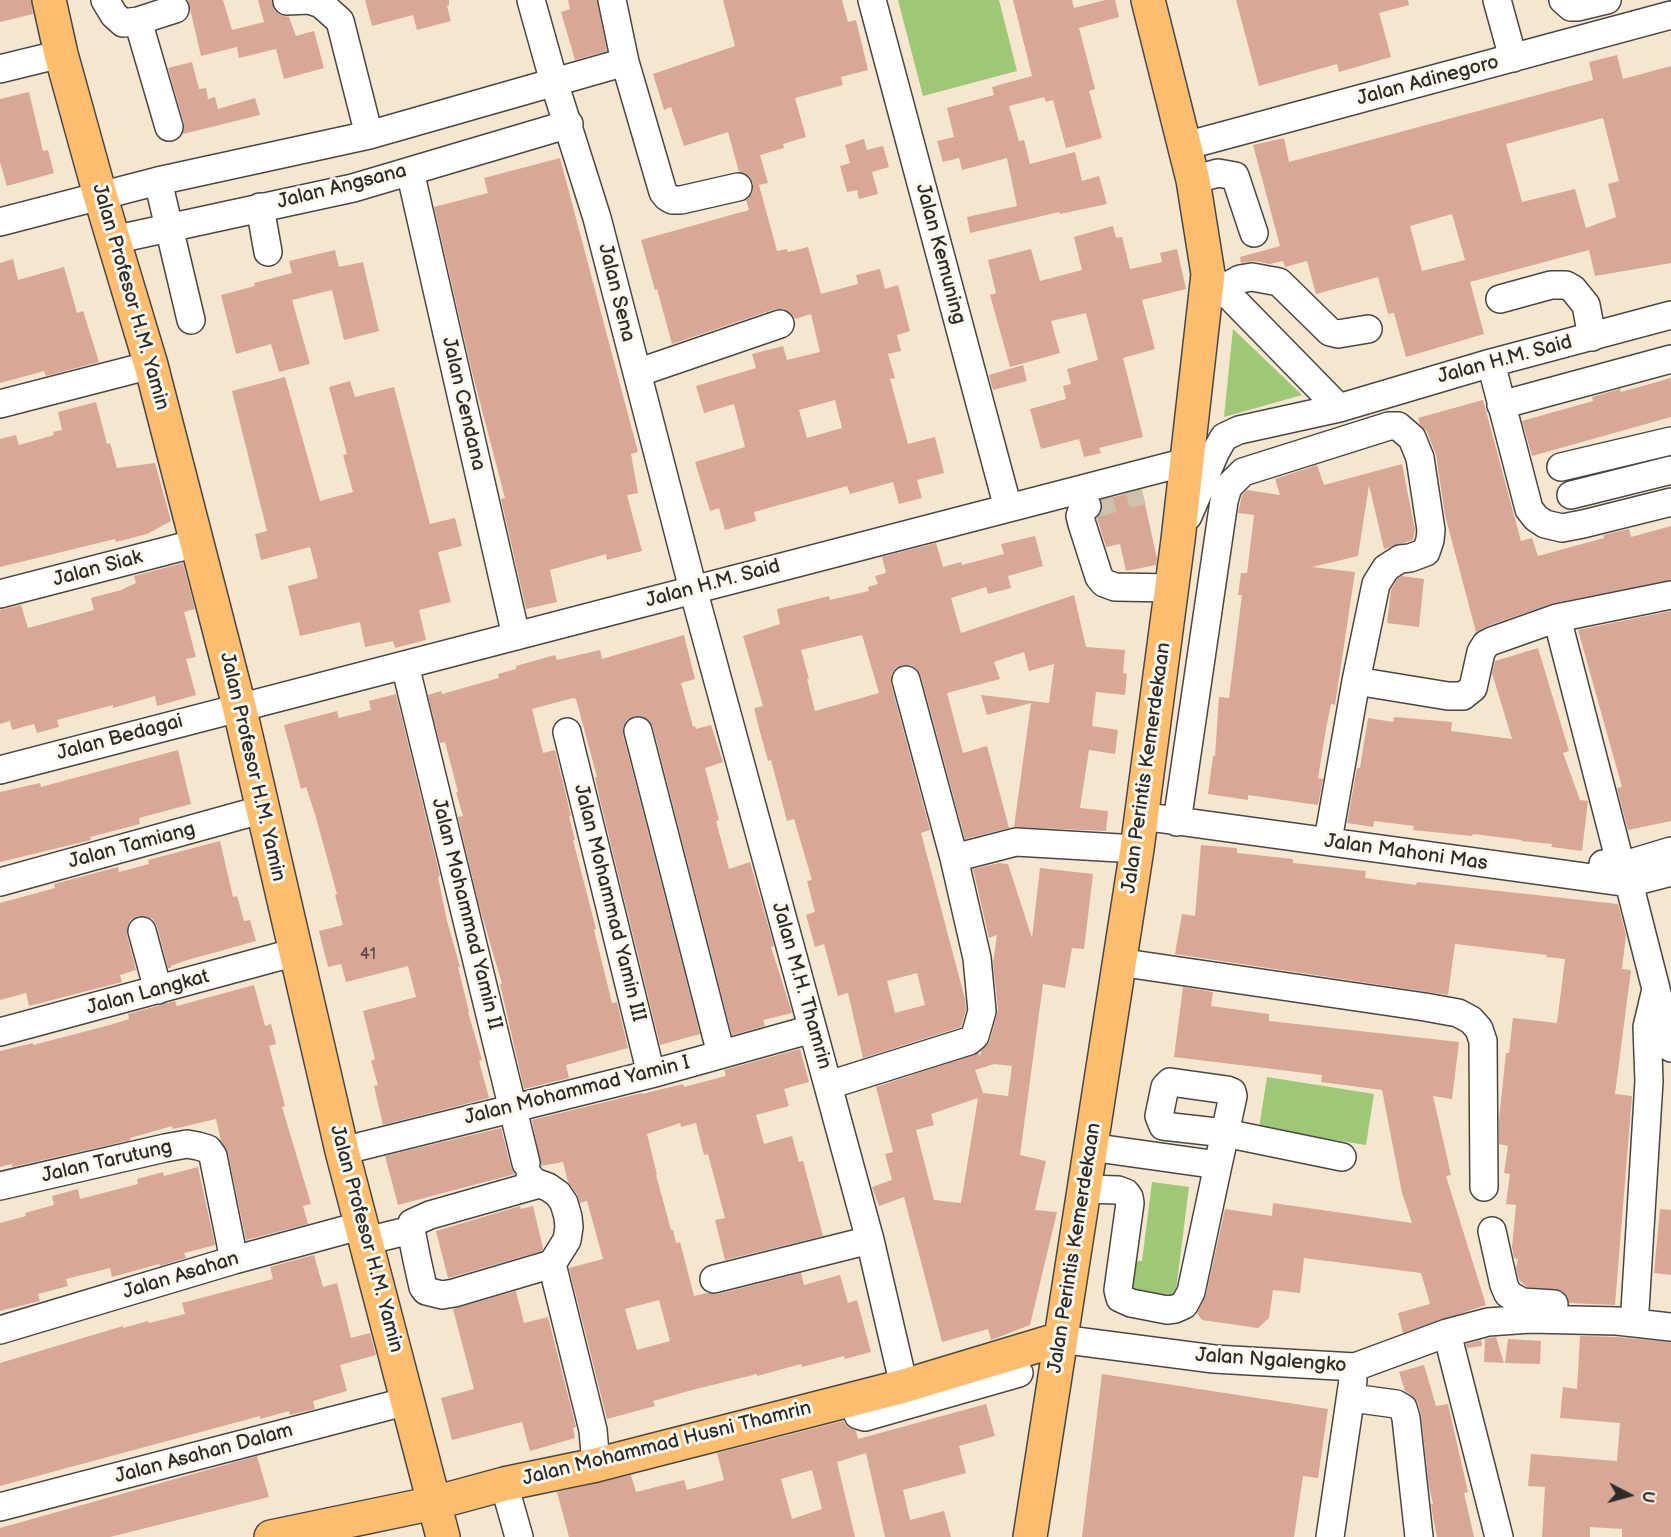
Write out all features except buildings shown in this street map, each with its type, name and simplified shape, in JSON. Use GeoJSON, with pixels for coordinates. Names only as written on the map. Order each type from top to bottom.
{"type":"FeatureCollection","features":[{"type":"Feature","properties":{"kind":"main road","name":"Jalan Profesor H.M. Yamin"},"geometry":{"type":"LineString","coordinates":[[49,0],[61,54],[100,195],[151,365],[239,706],[342,1151],[443,1537]]}},
{"type":"Feature","properties":{"kind":"main road","name":"Jalan Perintis Kemerdekaan"},"geometry":{"type":"LineString","coordinates":[[1030,1537],[1137,849],[1186,470],[1216,282],[1148,0]]}},
{"type":"Feature","properties":{"kind":"main road","name":"Jalan Mohammad Husni Thamrin"},"geometry":{"type":"LineString","coordinates":[[271,1537],[434,1503],[504,1484],[596,1465],[904,1386],[1060,1339]]}},
{"type":"Feature","properties":{"kind":"street"},"geometry":{"type":"LineString","coordinates":[[105,0],[114,15],[120,21],[127,23],[175,9]]}},
{"type":"Feature","properties":{"kind":"street"},"geometry":{"type":"LineString","coordinates":[[287,1],[309,0],[321,4],[340,21],[369,135]]}},
{"type":"Feature","properties":{"kind":"street","name":"Jalan Sena"},"geometry":{"type":"LineString","coordinates":[[531,0],[597,218],[693,589]]}},
{"type":"Feature","properties":{"kind":"street"},"geometry":{"type":"LineString","coordinates":[[612,0],[625,62],[663,192],[667,197],[681,200],[738,187]]}},
{"type":"Feature","properties":{"kind":"street","name":"Jalan Kemuning"},"geometry":{"type":"LineString","coordinates":[[872,0],[1008,508]]}},
{"type":"Feature","properties":{"kind":"street"},"geometry":{"type":"LineString","coordinates":[[1497,0],[1513,58]]}},
{"type":"Feature","properties":{"kind":"street"},"geometry":{"type":"LineString","coordinates":[[1563,0],[1571,7],[1607,0]]}},
{"type":"Feature","properties":{"kind":"street","name":"Jalan Adinegoro"},"geometry":{"type":"LineString","coordinates":[[1185,146],[1671,15]]}},
{"type":"Feature","properties":{"kind":"street"},"geometry":{"type":"LineString","coordinates":[[138,21],[169,127]]}},
{"type":"Feature","properties":{"kind":"street"},"geometry":{"type":"LineString","coordinates":[[0,69],[61,54]]}},
{"type":"Feature","properties":{"kind":"street"},"geometry":{"type":"LineString","coordinates":[[0,222],[158,181],[369,135],[625,62]]}},
{"type":"Feature","properties":{"kind":"street","name":"Jalan Angsana"},"geometry":{"type":"LineString","coordinates":[[113,240],[353,188],[569,124]]}},
{"type":"Feature","properties":{"kind":"street","name":"Jalan Cendana"},"geometry":{"type":"LineString","coordinates":[[410,171],[516,636]]}},
{"type":"Feature","properties":{"kind":"street"},"geometry":{"type":"LineString","coordinates":[[1193,180],[1218,173],[1235,176],[1254,233]]}},
{"type":"Feature","properties":{"kind":"street"},"geometry":{"type":"LineString","coordinates":[[158,181],[157,230],[191,320]]}},
{"type":"Feature","properties":{"kind":"street"},"geometry":{"type":"LineString","coordinates":[[260,207],[268,252]]}},
{"type":"Feature","properties":{"kind":"street"},"geometry":{"type":"LineString","coordinates":[[1216,282],[1252,278],[1279,282],[1329,332],[1338,334],[1368,329]]}},
{"type":"Feature","properties":{"kind":"street"},"geometry":{"type":"LineString","coordinates":[[1216,282],[1339,408]]}},
{"type":"Feature","properties":{"kind":"street"},"geometry":{"type":"LineString","coordinates":[[1500,299],[1551,285],[1566,285],[1573,289],[1586,305],[1592,337]]}},
{"type":"Feature","properties":{"kind":"street","name":"Jalan H.M. Said"},"geometry":{"type":"LineString","coordinates":[[1178,540],[1199,485],[1224,437],[1239,430],[1339,408],[1491,363],[1671,315]]}},
{"type":"Feature","properties":{"kind":"street"},"geometry":{"type":"LineString","coordinates":[[637,373],[780,324]]}},
{"type":"Feature","properties":{"kind":"street"},"geometry":{"type":"LineString","coordinates":[[1501,405],[1671,359]]}},
{"type":"Feature","properties":{"kind":"street"},"geometry":{"type":"LineString","coordinates":[[1491,363],[1529,509],[1536,518],[1545,524],[1562,528],[1583,525],[1671,502]]}},
{"type":"Feature","properties":{"kind":"street"},"geometry":{"type":"LineString","coordinates":[[0,404],[151,365]]}},
{"type":"Feature","properties":{"kind":"street"},"geometry":{"type":"LineString","coordinates":[[1178,813],[1222,513],[1228,487],[1243,472],[1389,426],[1398,426],[1412,438],[1420,458],[1431,530],[1430,540],[1426,552],[1392,563],[1381,574],[1376,584],[1356,681],[1330,830]]}},
{"type":"Feature","properties":{"kind":"street"},"geometry":{"type":"LineString","coordinates":[[1561,467],[1671,441]]}},
{"type":"Feature","properties":{"kind":"street"},"geometry":{"type":"LineString","coordinates":[[1628,452],[1642,508]]}},
{"type":"Feature","properties":{"kind":"street"},"geometry":{"type":"LineString","coordinates":[[1142,491],[1186,470]]}},
{"type":"Feature","properties":{"kind":"street","name":"Jalan H.M. Said"},"geometry":{"type":"LineString","coordinates":[[239,706],[1008,508],[1186,470]]}},
{"type":"Feature","properties":{"kind":"street"},"geometry":{"type":"LineString","coordinates":[[1571,495],[1671,470]]}},
{"type":"Feature","properties":{"kind":"street"},"geometry":{"type":"LineString","coordinates":[[1087,506],[1082,510],[1080,516],[1099,577],[1104,583],[1115,587],[1172,588]]}},
{"type":"Feature","properties":{"kind":"street","name":"Jalan Siak"},"geometry":{"type":"LineString","coordinates":[[0,594],[197,543]]}},
{"type":"Feature","properties":{"kind":"street","name":"Jalan M.H. Thamrin"},"geometry":{"type":"LineString","coordinates":[[693,589],[829,1085],[870,1240],[904,1386]]}},
{"type":"Feature","properties":{"kind":"street"},"geometry":{"type":"LineString","coordinates":[[1356,681],[1448,696],[1462,696],[1473,688],[1479,658],[1486,644],[1513,632],[1557,618],[1671,595]]}},
{"type":"Feature","properties":{"kind":"street"},"geometry":{"type":"LineString","coordinates":[[1557,618],[1671,1048]]}},
{"type":"Feature","properties":{"kind":"street","name":"Jalan Mohammad Yamin II"},"geometry":{"type":"LineString","coordinates":[[405,665],[513,1107],[532,1174]]}},
{"type":"Feature","properties":{"kind":"street"},"geometry":{"type":"LineString","coordinates":[[829,1085],[969,1041],[975,1036],[982,1011],[980,980],[954,858],[906,680]]}},
{"type":"Feature","properties":{"kind":"street","name":"Jalan Bedagai"},"geometry":{"type":"LineString","coordinates":[[0,770],[239,706]]}},
{"type":"Feature","properties":{"kind":"street"},"geometry":{"type":"LineString","coordinates":[[638,731],[721,1054]]}},
{"type":"Feature","properties":{"kind":"street","name":"Jalan Mohammad Yamin III"},"geometry":{"type":"LineString","coordinates":[[567,732],[651,1074]]}},
{"type":"Feature","properties":{"kind":"street","name":"Jalan Mahoni Mas"},"geometry":{"type":"LineString","coordinates":[[1142,808],[1625,875],[1671,872]]}},
{"type":"Feature","properties":{"kind":"street","name":"Jalan Tamiang"},"geometry":{"type":"LineString","coordinates":[[0,882],[264,810]]}},
{"type":"Feature","properties":{"kind":"street","name":"Jalan Mahoni Mas"},"geometry":{"type":"LineString","coordinates":[[1178,813],[1258,820],[1625,875],[1671,851]]}},
{"type":"Feature","properties":{"kind":"street"},"geometry":{"type":"LineString","coordinates":[[954,858],[1016,842],[1137,849]]}},
{"type":"Feature","properties":{"kind":"street"},"geometry":{"type":"LineString","coordinates":[[142,931],[158,990]]}},
{"type":"Feature","properties":{"kind":"street","name":"Jalan Langkat"},"geometry":{"type":"LineString","coordinates":[[0,1032],[296,952]]}},
{"type":"Feature","properties":{"kind":"street"},"geometry":{"type":"LineString","coordinates":[[1118,962],[1425,1007],[1458,1013],[1471,1020],[1479,1029],[1483,1041],[1484,1187]]}},
{"type":"Feature","properties":{"kind":"street"},"geometry":{"type":"LineString","coordinates":[[1635,1310],[1660,1077],[1647,1027],[1656,989]]}},
{"type":"Feature","properties":{"kind":"street","name":"Jalan Mohammad Yamin I"},"geometry":{"type":"LineString","coordinates":[[342,1151],[651,1074],[812,1029]]}},
{"type":"Feature","properties":{"kind":"street"},"geometry":{"type":"LineString","coordinates":[[1084,1189],[1118,1190],[1129,1197],[1118,1290],[1120,1298],[1131,1303],[1167,1310],[1184,1305],[1191,1292],[1225,1133],[1342,1157]]}},
{"type":"Feature","properties":{"kind":"street","name":"Jalan Tarutung"},"geometry":{"type":"LineString","coordinates":[[0,1186],[187,1144],[208,1149],[213,1156],[234,1260]]}},
{"type":"Feature","properties":{"kind":"street"},"geometry":{"type":"LineString","coordinates":[[1090,1147],[1218,1165]]}},
{"type":"Feature","properties":{"kind":"street"},"geometry":{"type":"LineString","coordinates":[[532,1174],[558,1194],[564,1203],[568,1217],[567,1240],[552,1264],[454,1293],[442,1295],[430,1293],[423,1287],[411,1230],[412,1223],[532,1174]]}},
{"type":"Feature","properties":{"kind":"street","name":"Jalan Asahan"},"geometry":{"type":"LineString","coordinates":[[0,1330],[234,1260],[364,1233],[411,1230]]}},
{"type":"Feature","properties":{"kind":"street"},"geometry":{"type":"LineString","coordinates":[[1492,1231],[1504,1285],[1508,1294],[1514,1299],[1522,1302],[1635,1310],[1671,1317]]}},
{"type":"Feature","properties":{"kind":"street"},"geometry":{"type":"LineString","coordinates":[[714,1278],[870,1240]]}},
{"type":"Feature","properties":{"kind":"street"},"geometry":{"type":"LineString","coordinates":[[552,1264],[592,1430],[596,1465]]}},
{"type":"Feature","properties":{"kind":"street","name":"Jalan Ngalengko"},"geometry":{"type":"LineString","coordinates":[[1060,1339],[1214,1359],[1355,1367],[1447,1333],[1488,1322],[1530,1318],[1671,1327]]}},
{"type":"Feature","properties":{"kind":"street"},"geometry":{"type":"LineString","coordinates":[[1447,1333],[1499,1537]]}},
{"type":"Feature","properties":{"kind":"street"},"geometry":{"type":"LineString","coordinates":[[1330,1537],[1355,1367]]}},
{"type":"Feature","properties":{"kind":"street"},"geometry":{"type":"LineString","coordinates":[[852,1399],[858,1415],[865,1418],[1018,1372]]}},
{"type":"Feature","properties":{"kind":"street"},"geometry":{"type":"LineString","coordinates":[[1352,1398],[1396,1404],[1403,1408],[1419,1537]]}},
{"type":"Feature","properties":{"kind":"street","name":"Jalan Asahan Dalam"},"geometry":{"type":"LineString","coordinates":[[0,1507],[408,1401]]}},
{"type":"Feature","properties":{"kind":"street"},"geometry":{"type":"LineString","coordinates":[[504,1484],[519,1537]]}},
{"type":"Feature","properties":{"kind":"green space"},"geometry":{"type":"Polygon","coordinates":[[[898,0],[999,0],[1017,71],[923,96],[898,0]]]}},
{"type":"Feature","properties":{"kind":"green space"},"geometry":{"type":"Polygon","coordinates":[[[1233,329],[1302,395],[1224,417],[1233,329]]]}},
{"type":"Feature","properties":{"kind":"green space"},"geometry":{"type":"Polygon","coordinates":[[[1267,1077],[1374,1094],[1366,1145],[1259,1128],[1267,1077]]]}},
{"type":"Feature","properties":{"kind":"green space"},"geometry":{"type":"Polygon","coordinates":[[[1152,1182],[1189,1187],[1175,1298],[1129,1293],[1132,1261],[1142,1261],[1152,1182]]]}},
{"type":"Feature","properties":{"kind":"tunnel"},"geometry":{"type":"LineString","coordinates":[[1087,506],[1142,491]]}}]}
